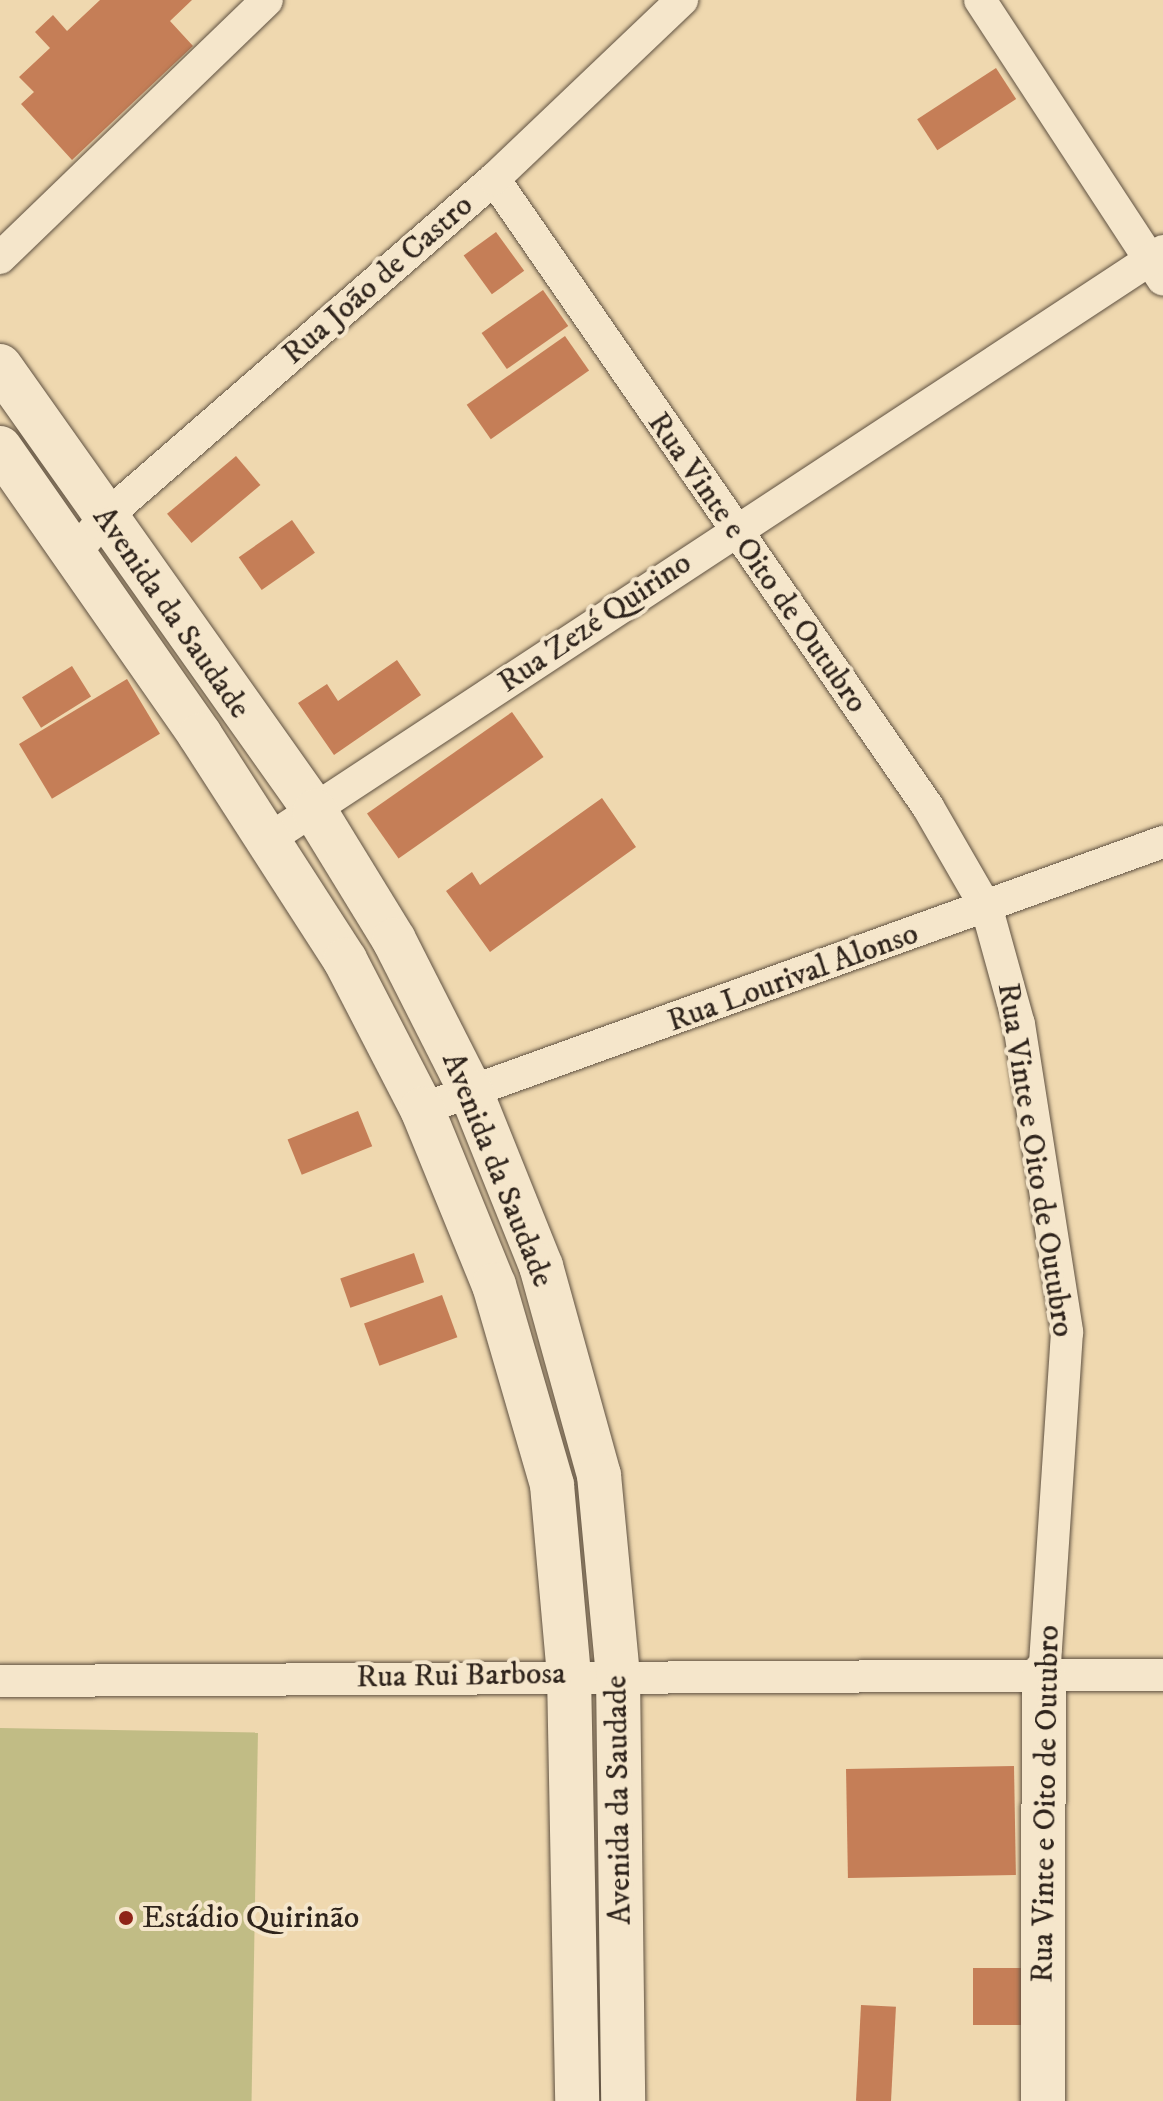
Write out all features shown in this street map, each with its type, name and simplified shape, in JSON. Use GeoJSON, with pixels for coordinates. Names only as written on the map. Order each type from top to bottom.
{"type":"FeatureCollection","features":[{"type":"Feature","properties":{"kind":"main road","name":"Avenida da Saudade"},"geometry":{"type":"LineString","coordinates":[[0,366],[103,519],[315,811],[394,940],[471,1092],[541,1266],[599,1475],[618,1675],[623,2101]]}},
{"type":"Feature","properties":{"kind":"main road","name":"Avenida da Saudade"},"geometry":{"type":"LineString","coordinates":[[6,467],[269,839],[345,960],[422,1109],[494,1285],[552,1485],[569,1674],[577,2101]]}},
{"type":"Feature","properties":{"kind":"main road","name":"Rua Vinte e Oito de Outubro"},"geometry":{"type":"LineString","coordinates":[[1043,2101],[1044,1674]]}},
{"type":"Feature","properties":{"kind":"street"},"geometry":{"type":"LineString","coordinates":[[0,258],[267,0]]}},
{"type":"Feature","properties":{"kind":"street","name":"Rua João de Castro"},"geometry":{"type":"LineString","coordinates":[[72,557],[103,519],[494,179],[682,0]]}},
{"type":"Feature","properties":{"kind":"street"},"geometry":{"type":"LineString","coordinates":[[980,0],[1158,264]]}},
{"type":"Feature","properties":{"kind":"street","name":"Rua Vinte e Oito de Outubro"},"geometry":{"type":"LineString","coordinates":[[494,179],[732,531],[928,807],[987,909],[1019,1024],[1067,1332],[1044,1674]]}},
{"type":"Feature","properties":{"kind":"street","name":"Rua Zezé Quirino"},"geometry":{"type":"LineString","coordinates":[[269,839],[732,531],[1158,264]]}},
{"type":"Feature","properties":{"kind":"street","name":"Rua Lourival Alonso"},"geometry":{"type":"LineString","coordinates":[[422,1109],[987,909],[1163,842]]}},
{"type":"Feature","properties":{"kind":"street","name":"Rua Rui Barbosa"},"geometry":{"type":"LineString","coordinates":[[0,1681],[569,1674],[1163,1675]]}},
{"type":"Feature","properties":{"kind":"shaded area","name":"Estádio Quirinão"},"geometry":{"type":"Polygon","coordinates":[[[0,1728],[258,1733],[252,2101],[0,2101],[0,1728]]]}},
{"type":"Feature","properties":{"kind":"building"},"geometry":{"type":"Polygon","coordinates":[[[100,0],[192,0],[170,21],[193,46],[72,160],[21,104],[34,92],[19,77],[50,48],[35,32],[53,15],[67,31],[100,0]]]}},
{"type":"Feature","properties":{"kind":"building"},"geometry":{"type":"Polygon","coordinates":[[[996,68],[1016,99],[937,150],[917,119],[996,68]]]}},
{"type":"Feature","properties":{"kind":"building"},"geometry":{"type":"Polygon","coordinates":[[[496,232],[524,271],[492,294],[464,256],[496,232]]]}},
{"type":"Feature","properties":{"kind":"building"},"geometry":{"type":"Polygon","coordinates":[[[543,290],[568,326],[507,369],[482,333],[543,290]]]}},
{"type":"Feature","properties":{"kind":"building"},"geometry":{"type":"Polygon","coordinates":[[[565,336],[589,370],[491,439],[467,405],[565,336]]]}},
{"type":"Feature","properties":{"kind":"building"},"geometry":{"type":"Polygon","coordinates":[[[236,456],[260,485],[191,543],[167,514],[236,456]]]}},
{"type":"Feature","properties":{"kind":"building"},"geometry":{"type":"Polygon","coordinates":[[[292,520],[315,553],[262,590],[239,557],[292,520]]]}},
{"type":"Feature","properties":{"kind":"building"},"geometry":{"type":"Polygon","coordinates":[[[397,660],[421,695],[334,755],[298,703],[327,684],[338,701],[397,660]]]}},
{"type":"Feature","properties":{"kind":"building"},"geometry":{"type":"Polygon","coordinates":[[[72,666],[91,697],[41,728],[22,697],[72,666]]]}},
{"type":"Feature","properties":{"kind":"building"},"geometry":{"type":"Polygon","coordinates":[[[127,679],[160,734],[52,799],[19,744],[127,679]]]}},
{"type":"Feature","properties":{"kind":"building"},"geometry":{"type":"Polygon","coordinates":[[[512,712],[544,757],[399,859],[367,814],[512,712]]]}},
{"type":"Feature","properties":{"kind":"building"},"geometry":{"type":"Polygon","coordinates":[[[602,798],[636,847],[490,952],[446,891],[472,872],[480,885],[602,798]]]}},
{"type":"Feature","properties":{"kind":"building"},"geometry":{"type":"Polygon","coordinates":[[[358,1111],[372,1146],[302,1175],[288,1139],[358,1111]]]}},
{"type":"Feature","properties":{"kind":"building"},"geometry":{"type":"Polygon","coordinates":[[[414,1253],[424,1282],[350,1308],[340,1278],[414,1253]]]}},
{"type":"Feature","properties":{"kind":"building"},"geometry":{"type":"Polygon","coordinates":[[[442,1295],[457,1337],[379,1366],[364,1323],[442,1295]]]}},
{"type":"Feature","properties":{"kind":"building"},"geometry":{"type":"Polygon","coordinates":[[[1014,1766],[1016,1875],[848,1878],[846,1769],[1014,1766]]]}},
{"type":"Feature","properties":{"kind":"building"},"geometry":{"type":"Polygon","coordinates":[[[973,1968],[1025,1968],[1025,2025],[973,2025],[973,1968]]]}},
{"type":"Feature","properties":{"kind":"building"},"geometry":{"type":"Polygon","coordinates":[[[861,2005],[896,2007],[891,2101],[856,2101],[861,2005]]]}},
{"type":"Feature","properties":{"kind":"place","name":"Estádio Quirinão"},"geometry":{"type":"Point","coordinates":[126,1918]}}]}
